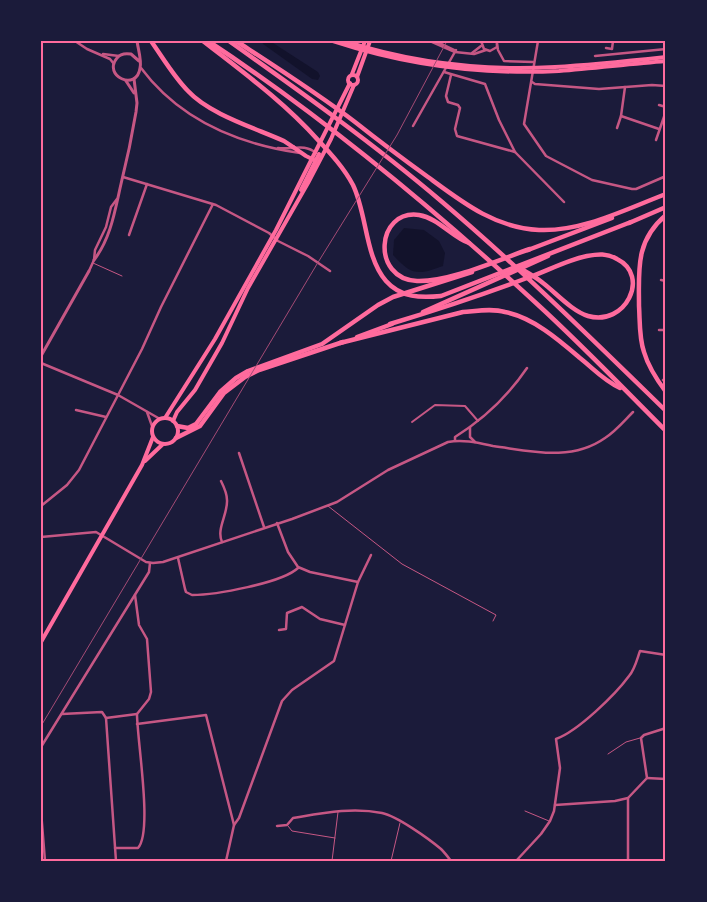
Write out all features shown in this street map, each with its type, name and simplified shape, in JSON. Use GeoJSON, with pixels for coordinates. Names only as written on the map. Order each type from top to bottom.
{"type":"FeatureCollection","features":[{"type":"Feature","properties":{"kind":"highway"},"geometry":{"type":"LineString","coordinates":[[151,41],[188,92],[201,102],[213,110],[284,140],[293,147]]}},
{"type":"Feature","properties":{"kind":"highway"},"geometry":{"type":"LineString","coordinates":[[204,41],[287,108],[330,152],[351,181],[363,211],[373,258],[386,281],[399,292],[415,297],[441,296],[631,222]]}},
{"type":"Feature","properties":{"kind":"highway"},"geometry":{"type":"LineString","coordinates":[[208,41],[318,119],[395,179],[524,292],[666,431]]}},
{"type":"Feature","properties":{"kind":"highway"},"geometry":{"type":"LineString","coordinates":[[229,41],[323,108],[441,201],[514,264],[666,411]]}},
{"type":"Feature","properties":{"kind":"highway"},"geometry":{"type":"LineString","coordinates":[[236,41],[326,102],[474,210],[502,223],[519,228],[539,230],[573,227],[666,194]]}},
{"type":"Feature","properties":{"kind":"highway"},"geometry":{"type":"LineString","coordinates":[[177,426],[188,428],[196,424],[216,396],[248,371],[315,348],[386,300],[468,274],[623,214],[666,194]]}},
{"type":"Feature","properties":{"kind":"highway"},"geometry":{"type":"LineString","coordinates":[[340,343],[434,308],[537,261],[666,207]]}},
{"type":"Feature","properties":{"kind":"highway"},"geometry":{"type":"LineString","coordinates":[[472,245],[459,240],[428,218],[419,215],[399,220],[384,237],[383,245],[386,260],[391,268],[403,278],[416,281],[460,273],[530,249]]}},
{"type":"Feature","properties":{"kind":"highway"},"geometry":{"type":"LineString","coordinates":[[666,215],[654,226],[645,241],[640,257],[639,283],[640,326],[644,352],[658,381],[666,392]]}},
{"type":"Feature","properties":{"kind":"highway"},"geometry":{"type":"LineString","coordinates":[[390,324],[526,279],[585,256],[599,254],[607,254],[622,261],[631,277],[632,291],[630,298],[620,311],[605,318],[597,318],[582,313],[540,281],[514,264]]}},
{"type":"Feature","properties":{"kind":"highway"},"geometry":{"type":"LineString","coordinates":[[287,358],[463,312],[484,310],[506,312],[545,330],[606,381],[624,390]]}},
{"type":"Feature","properties":{"kind":"highway"},"geometry":{"type":"LineString","coordinates":[[176,438],[200,426],[224,390]]}},
{"type":"Feature","properties":{"kind":"main road"},"geometry":{"type":"LineString","coordinates":[[332,41],[418,61],[452,66],[498,69],[559,71],[666,61]]}},
{"type":"Feature","properties":{"kind":"main road"},"geometry":{"type":"LineString","coordinates":[[344,41],[360,48]]}},
{"type":"Feature","properties":{"kind":"main road"},"geometry":{"type":"LineString","coordinates":[[352,84],[348,78],[352,74],[365,41]]}},
{"type":"Feature","properties":{"kind":"main road"},"geometry":{"type":"LineString","coordinates":[[319,154],[319,146],[352,84],[358,81],[357,77],[370,41]]}},
{"type":"Feature","properties":{"kind":"main road"},"geometry":{"type":"LineString","coordinates":[[536,70],[666,57]]}},
{"type":"Feature","properties":{"kind":"main road"},"geometry":{"type":"LineString","coordinates":[[352,74],[357,77]]}},
{"type":"Feature","properties":{"kind":"main road"},"geometry":{"type":"LineString","coordinates":[[173,421],[177,412],[195,390],[222,342],[274,237],[316,160],[352,84]]}},
{"type":"Feature","properties":{"kind":"main road"},"geometry":{"type":"LineString","coordinates":[[293,147],[300,153],[316,160]]}},
{"type":"Feature","properties":{"kind":"main road"},"geometry":{"type":"LineString","coordinates":[[165,418],[215,339],[274,237]]}},
{"type":"Feature","properties":{"kind":"main road"},"geometry":{"type":"LineString","coordinates":[[41,642],[142,465],[153,437],[152,426],[160,419],[165,418],[173,421],[177,426],[178,433],[176,438],[169,444],[156,441],[153,437]]}},
{"type":"Feature","properties":{"kind":"main road"},"geometry":{"type":"LineString","coordinates":[[142,465],[163,444]]}},
{"type":"Feature","properties":{"kind":"street"},"geometry":{"type":"LineString","coordinates":[[75,41],[87,49],[110,59],[114,64],[115,74],[126,81],[136,95]]}},
{"type":"Feature","properties":{"kind":"street"},"geometry":{"type":"LineString","coordinates":[[430,41],[470,54],[486,50],[492,51],[497,43]]}},
{"type":"Feature","properties":{"kind":"street"},"geometry":{"type":"LineString","coordinates":[[538,41],[524,124],[546,156],[592,180],[622,187],[636,189],[666,176]]}},
{"type":"Feature","properties":{"kind":"street"},"geometry":{"type":"LineString","coordinates":[[606,48],[612,49],[613,41]]}},
{"type":"Feature","properties":{"kind":"street"},"geometry":{"type":"LineString","coordinates":[[131,54],[137,43]]}},
{"type":"Feature","properties":{"kind":"street"},"geometry":{"type":"LineString","coordinates":[[137,43],[141,68],[149,79],[174,103],[209,126],[229,135],[269,147],[300,153]]}},
{"type":"Feature","properties":{"kind":"street"},"geometry":{"type":"LineString","coordinates":[[470,54],[478,49],[481,43],[486,50]]}},
{"type":"Feature","properties":{"kind":"street"},"geometry":{"type":"LineString","coordinates":[[497,43],[498,50],[504,61],[534,62]]}},
{"type":"Feature","properties":{"kind":"street"},"geometry":{"type":"LineString","coordinates":[[595,56],[666,49]]}},
{"type":"Feature","properties":{"kind":"street"},"geometry":{"type":"LineString","coordinates":[[413,126],[444,72],[453,50]]}},
{"type":"Feature","properties":{"kind":"street"},"geometry":{"type":"LineString","coordinates":[[99,54],[119,56],[127,53],[136,56],[139,61]]}},
{"type":"Feature","properties":{"kind":"street"},"geometry":{"type":"LineString","coordinates":[[114,64],[119,56]]}},
{"type":"Feature","properties":{"kind":"street"},"geometry":{"type":"LineString","coordinates":[[126,81],[134,79],[141,68]]}},
{"type":"Feature","properties":{"kind":"street"},"geometry":{"type":"LineString","coordinates":[[444,72],[485,84],[499,120],[515,152],[564,202]]}},
{"type":"Feature","properties":{"kind":"street"},"geometry":{"type":"LineString","coordinates":[[138,75],[149,79]]}},
{"type":"Feature","properties":{"kind":"street"},"geometry":{"type":"LineString","coordinates":[[451,75],[446,96],[448,102],[458,105],[460,108],[455,129],[457,136],[515,152]]}},
{"type":"Feature","properties":{"kind":"street"},"geometry":{"type":"LineString","coordinates":[[41,356],[93,261],[100,253],[110,228],[120,196],[136,112],[134,79]]}},
{"type":"Feature","properties":{"kind":"street"},"geometry":{"type":"LineString","coordinates":[[532,82],[535,84],[600,89],[666,86]]}},
{"type":"Feature","properties":{"kind":"street"},"geometry":{"type":"LineString","coordinates":[[617,128],[621,116],[625,87]]}},
{"type":"Feature","properties":{"kind":"street"},"geometry":{"type":"LineString","coordinates":[[656,140],[666,109],[659,105]]}},
{"type":"Feature","properties":{"kind":"street"},"geometry":{"type":"LineString","coordinates":[[621,116],[660,129]]}},
{"type":"Feature","properties":{"kind":"street"},"geometry":{"type":"LineString","coordinates":[[311,149],[319,146]]}},
{"type":"Feature","properties":{"kind":"street"},"geometry":{"type":"LineString","coordinates":[[269,147],[311,149],[319,154]]}},
{"type":"Feature","properties":{"kind":"street"},"geometry":{"type":"LineString","coordinates":[[124,176],[213,204],[308,256],[330,271]]}},
{"type":"Feature","properties":{"kind":"street"},"geometry":{"type":"LineString","coordinates":[[129,235],[147,184]]}},
{"type":"Feature","properties":{"kind":"street"},"geometry":{"type":"LineString","coordinates":[[41,506],[68,485],[79,470],[118,396],[213,204]]}},
{"type":"Feature","properties":{"kind":"street"},"geometry":{"type":"LineString","coordinates":[[661,280],[666,281]]}},
{"type":"Feature","properties":{"kind":"street"},"geometry":{"type":"LineString","coordinates":[[659,330],[666,330]]}},
{"type":"Feature","properties":{"kind":"street"},"geometry":{"type":"LineString","coordinates":[[41,363],[118,396],[160,419]]}},
{"type":"Feature","properties":{"kind":"street"},"geometry":{"type":"LineString","coordinates":[[455,441],[455,437],[470,428],[511,390],[527,368]]}},
{"type":"Feature","properties":{"kind":"street"},"geometry":{"type":"LineString","coordinates":[[412,422],[435,405],[465,406],[478,421]]}},
{"type":"Feature","properties":{"kind":"street"},"geometry":{"type":"LineString","coordinates":[[76,410],[107,417]]}},
{"type":"Feature","properties":{"kind":"street"},"geometry":{"type":"LineString","coordinates":[[147,412],[152,426]]}},
{"type":"Feature","properties":{"kind":"street"},"geometry":{"type":"LineString","coordinates":[[41,537],[96,532],[150,563],[178,558],[337,502],[388,470],[448,442],[476,443],[554,454],[577,451],[604,439],[633,412]]}},
{"type":"Feature","properties":{"kind":"street"},"geometry":{"type":"LineString","coordinates":[[470,428],[470,437],[476,443]]}},
{"type":"Feature","properties":{"kind":"street"},"geometry":{"type":"LineString","coordinates":[[239,453],[264,527]]}},
{"type":"Feature","properties":{"kind":"street"},"geometry":{"type":"LineString","coordinates":[[221,481],[228,498],[226,515],[220,534],[222,542]]}},
{"type":"Feature","properties":{"kind":"street"},"geometry":{"type":"LineString","coordinates":[[278,523],[288,552],[298,568],[358,582]]}},
{"type":"Feature","properties":{"kind":"street"},"geometry":{"type":"LineString","coordinates":[[226,861],[234,825],[239,818],[282,701],[287,694],[303,681],[334,661],[358,582],[370,555]]}},
{"type":"Feature","properties":{"kind":"street"},"geometry":{"type":"LineString","coordinates":[[178,558],[184,590],[192,595],[261,584],[279,578],[298,568]]}},
{"type":"Feature","properties":{"kind":"street"},"geometry":{"type":"LineString","coordinates":[[41,747],[149,572],[150,563]]}},
{"type":"Feature","properties":{"kind":"street"},"geometry":{"type":"LineString","coordinates":[[115,848],[138,848],[144,830],[137,714],[149,698],[151,692],[147,639],[139,625],[135,595]]}},
{"type":"Feature","properties":{"kind":"street"},"geometry":{"type":"LineString","coordinates":[[279,630],[286,629],[287,612],[302,607],[320,619],[345,625]]}},
{"type":"Feature","properties":{"kind":"street"},"geometry":{"type":"LineString","coordinates":[[516,861],[541,834],[550,821],[555,805],[560,768],[556,739],[569,732],[601,707],[630,676],[640,651],[666,655]]}},
{"type":"Feature","properties":{"kind":"street"},"geometry":{"type":"LineString","coordinates":[[61,714],[102,712],[106,718],[116,861]]}},
{"type":"Feature","properties":{"kind":"street"},"geometry":{"type":"LineString","coordinates":[[106,718],[137,714]]}},
{"type":"Feature","properties":{"kind":"street"},"geometry":{"type":"LineString","coordinates":[[137,724],[206,715],[234,825]]}},
{"type":"Feature","properties":{"kind":"street"},"geometry":{"type":"LineString","coordinates":[[647,778],[641,738],[644,735],[666,728]]}},
{"type":"Feature","properties":{"kind":"street"},"geometry":{"type":"LineString","coordinates":[[555,805],[615,801],[628,798],[647,778],[666,779]]}},
{"type":"Feature","properties":{"kind":"street"},"geometry":{"type":"LineString","coordinates":[[628,798],[628,861]]}},
{"type":"Feature","properties":{"kind":"street"},"geometry":{"type":"LineString","coordinates":[[277,826],[288,825],[293,818],[338,811],[356,810],[384,814],[414,830],[442,850],[451,861]]}},
{"type":"Feature","properties":{"kind":"street"},"geometry":{"type":"LineString","coordinates":[[41,811],[45,861]]}},
{"type":"Feature","properties":{"kind":"lane"},"geometry":{"type":"LineString","coordinates":[[93,261],[122,276]]}},
{"type":"Feature","properties":{"kind":"lane"},"geometry":{"type":"LineString","coordinates":[[327,506],[402,564],[496,616],[493,621]]}},
{"type":"Feature","properties":{"kind":"lane"},"geometry":{"type":"LineString","coordinates":[[608,754],[626,742],[641,738]]}},
{"type":"Feature","properties":{"kind":"lane"},"geometry":{"type":"LineString","coordinates":[[525,810],[550,821]]}},
{"type":"Feature","properties":{"kind":"lane"},"geometry":{"type":"LineString","coordinates":[[332,861],[338,811]]}},
{"type":"Feature","properties":{"kind":"lane"},"geometry":{"type":"LineString","coordinates":[[391,861],[400,822]]}},
{"type":"Feature","properties":{"kind":"lane"},"geometry":{"type":"LineString","coordinates":[[288,825],[292,831],[335,838]]}},
{"type":"Feature","properties":{"kind":"shaded area"},"geometry":{"type":"Polygon","coordinates":[[[262,41],[270,41],[318,72],[320,76],[318,80],[312,79],[263,44],[262,41]]]}},
{"type":"Feature","properties":{"kind":"shaded area"},"geometry":{"type":"Polygon","coordinates":[[[404,228],[424,230],[439,241],[445,253],[443,266],[421,272],[405,267],[393,255],[394,240],[404,228]]]}},
{"type":"Feature","properties":{"kind":"railway"},"geometry":{"type":"LineString","coordinates":[[41,726],[317,264],[397,135],[447,41]]}}]}
